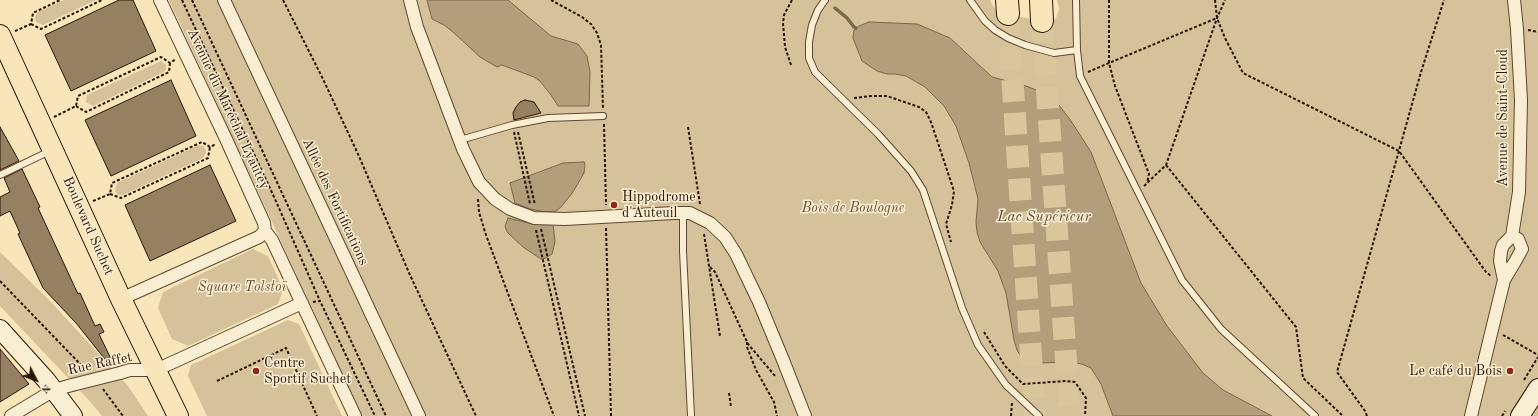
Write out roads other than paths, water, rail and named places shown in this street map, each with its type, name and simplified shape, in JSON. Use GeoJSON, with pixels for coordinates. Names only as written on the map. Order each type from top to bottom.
{"type":"FeatureCollection","features":[{"type":"Feature","properties":{"kind":"main road","name":"Boulevard Suchet"},"geometry":{"type":"LineString","coordinates":[[1,36],[121,299],[178,416]]}},
{"type":"Feature","properties":{"kind":"street","name":"Avenue du Maréchal Lyautey"},"geometry":{"type":"LineString","coordinates":[[160,0],[187,55],[264,223],[265,231],[272,240],[355,416]]}},
{"type":"Feature","properties":{"kind":"street","name":"Allée des Fortifications"},"geometry":{"type":"LineString","coordinates":[[224,0],[419,416]]}},
{"type":"Feature","properties":{"kind":"street"},"geometry":{"type":"LineString","coordinates":[[410,0],[417,27],[460,140],[480,182],[495,199],[510,209],[533,218],[565,219],[690,213],[710,223],[725,237],[736,254],[759,302],[805,416]]}},
{"type":"Feature","properties":{"kind":"street","name":"Avenue de Saint-Cloud"},"geometry":{"type":"LineString","coordinates":[[1503,283],[1500,261],[1501,251],[1503,245],[1512,236],[1519,192],[1521,100],[1514,0]]}},
{"type":"Feature","properties":{"kind":"street"},"geometry":{"type":"LineString","coordinates":[[121,299],[259,237],[265,231]]}},
{"type":"Feature","properties":{"kind":"street","name":"Avenue de Saint-Cloud"},"geometry":{"type":"LineString","coordinates":[[1471,416],[1503,283],[1522,249],[1518,239],[1512,236]]}},
{"type":"Feature","properties":{"kind":"street"},"geometry":{"type":"LineString","coordinates":[[156,370],[302,303]]}},
{"type":"Feature","properties":{"kind":"street"},"geometry":{"type":"LineString","coordinates":[[0,329],[54,390],[72,416]]}},
{"type":"Feature","properties":{"kind":"street","name":"Rue Raffet"},"geometry":{"type":"LineString","coordinates":[[11,416],[54,390],[130,370],[156,370]]}},
{"type":"Feature","properties":{"kind":"street"},"geometry":{"type":"LineString","coordinates":[[1520,416],[1538,388]]}},
{"type":"Feature","properties":{"kind":"lane"},"geometry":{"type":"LineString","coordinates":[[825,0],[818,10],[812,25],[809,42],[809,58],[815,72],[878,134],[911,171],[923,190],[962,308],[978,345],[1006,385],[1039,416]]}},
{"type":"Feature","properties":{"kind":"lane"},"geometry":{"type":"LineString","coordinates":[[970,0],[985,21],[995,30],[1025,46],[1054,53],[1077,50]]}},
{"type":"Feature","properties":{"kind":"lane"},"geometry":{"type":"LineString","coordinates":[[1076,0],[1077,50],[1080,76],[1182,280],[1222,328],[1315,416]]}},
{"type":"Feature","properties":{"kind":"lane"},"geometry":{"type":"LineString","coordinates":[[460,140],[514,125],[548,118],[603,116]]}},
{"type":"Feature","properties":{"kind":"lane"},"geometry":{"type":"LineString","coordinates":[[0,175],[54,150]]}},
{"type":"Feature","properties":{"kind":"lane"},"geometry":{"type":"LineString","coordinates":[[683,213],[683,251],[691,416]]}},
{"type":"Feature","properties":{"kind":"water"},"geometry":{"type":"Polygon","coordinates":[[[427,0],[508,0],[551,36],[578,44],[587,56],[590,72],[589,106],[558,106],[540,81],[534,77],[502,65],[497,67],[480,57],[453,32],[444,25],[432,19],[427,0]]]}},
{"type":"Feature","properties":{"kind":"water","name":"Lac Supérieur"},"geometry":{"type":"Polygon","coordinates":[[[869,22],[917,24],[950,38],[992,77],[1026,86],[1044,93],[1059,105],[1091,152],[1141,283],[1167,326],[1203,373],[1223,390],[1272,416],[1113,416],[1101,384],[1091,368],[1082,364],[1069,362],[1028,362],[1022,358],[1017,350],[1014,340],[1006,293],[998,271],[980,242],[977,232],[976,222],[978,199],[969,163],[956,126],[944,106],[925,87],[906,76],[887,74],[877,71],[862,61],[853,38],[854,30],[869,22]]]}},
{"type":"Feature","properties":{"kind":"water"},"geometry":{"type":"Polygon","coordinates":[[[584,162],[584,173],[573,192],[556,211],[546,212],[530,209],[515,203],[510,183],[563,163],[584,162]]]}},
{"type":"Feature","properties":{"kind":"water"},"geometry":{"type":"Polygon","coordinates":[[[508,218],[533,224],[553,223],[555,242],[552,254],[541,259],[523,247],[507,232],[505,226],[508,218]]]}},
{"type":"Feature","properties":{"kind":"waterway"},"geometry":{"type":"LineString","coordinates":[[835,8],[856,28]]}},
{"type":"Feature","properties":{"kind":"tunnel"},"geometry":{"type":"LineString","coordinates":[[1008,14],[1035,416]]}},
{"type":"Feature","properties":{"kind":"tunnel"},"geometry":{"type":"LineString","coordinates":[[1042,21],[1070,416]]}},
{"type":"Feature","properties":{"kind":"place","name":"Hippodrome d'Auteuil"},"geometry":{"type":"Point","coordinates":[614,205]}},
{"type":"Feature","properties":{"kind":"place","name":"Centre Sportif Suchet"},"geometry":{"type":"Point","coordinates":[256,371]}},
{"type":"Feature","properties":{"kind":"place","name":"Le café du Bois"},"geometry":{"type":"Point","coordinates":[1510,371]}},
{"type":"Feature","properties":{"kind":"park label","name":"Bois de Boulogne"},"geometry":{"type":"Point","coordinates":[853,208]}},
{"type":"Feature","properties":{"kind":"park label","name":"Square Tolstoï"},"geometry":{"type":"Point","coordinates":[242,287]}}]}
